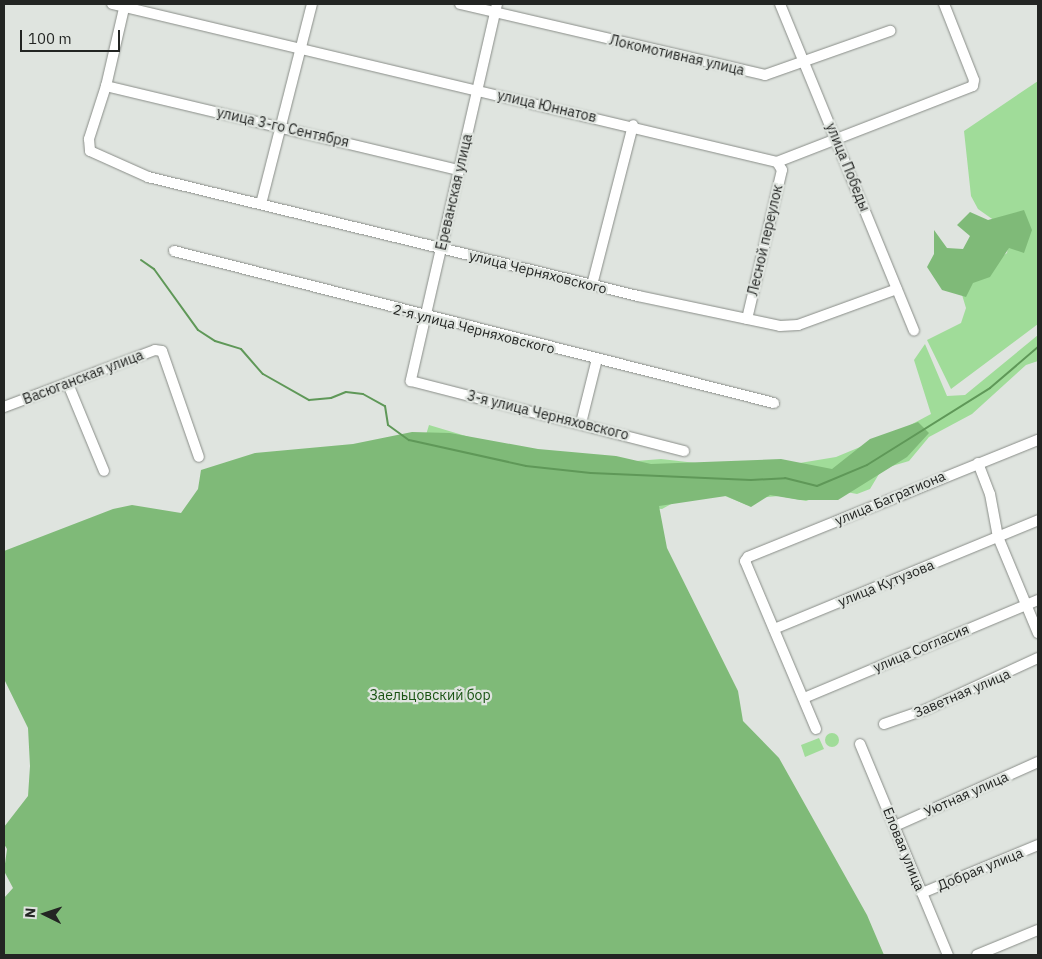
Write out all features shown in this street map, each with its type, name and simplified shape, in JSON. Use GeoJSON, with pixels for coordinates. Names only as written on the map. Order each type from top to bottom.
{"type":"FeatureCollection","features":[{"type":"Feature","properties":{"kind":"street","name":"улица Юннатов"},"geometry":{"type":"LineString","coordinates":[[112,4],[125,5],[299,49],[633,126],[778,162]]}},
{"type":"Feature","properties":{"kind":"street"},"geometry":{"type":"LineString","coordinates":[[261,204],[283,126],[299,49],[312,4]]}},
{"type":"Feature","properties":{"kind":"street","name":"Локомотивная улица"},"geometry":{"type":"LineString","coordinates":[[460,4],[496,8],[765,75],[804,64],[890,31]]}},
{"type":"Feature","properties":{"kind":"street","name":"улица Победы"},"geometry":{"type":"LineString","coordinates":[[780,4],[837,138],[914,331]]}},
{"type":"Feature","properties":{"kind":"street"},"geometry":{"type":"LineString","coordinates":[[778,162],[973,86],[974,80],[944,4]]}},
{"type":"Feature","properties":{"kind":"street"},"geometry":{"type":"LineString","coordinates":[[106,86],[125,5]]}},
{"type":"Feature","properties":{"kind":"street","name":"Ереванская улица"},"geometry":{"type":"LineString","coordinates":[[411,381],[496,8]]}},
{"type":"Feature","properties":{"kind":"street","name":"улица 3-го Сентября"},"geometry":{"type":"LineString","coordinates":[[106,86],[283,126],[459,170]]}},
{"type":"Feature","properties":{"kind":"street","name":"улица Черняховского"},"geometry":{"type":"LineString","coordinates":[[106,86],[89,139],[92,155],[148,177],[592,285],[780,326],[798,325],[897,289]]}},
{"type":"Feature","properties":{"kind":"street"},"geometry":{"type":"LineString","coordinates":[[592,285],[633,126]]}},
{"type":"Feature","properties":{"kind":"street","name":"Лесной переулок"},"geometry":{"type":"LineString","coordinates":[[746,319],[782,170],[778,162]]}},
{"type":"Feature","properties":{"kind":"street","name":"2-я улица Черняховского"},"geometry":{"type":"LineString","coordinates":[[174,251],[425,317],[774,403]]}},
{"type":"Feature","properties":{"kind":"street","name":"Васюганская улица"},"geometry":{"type":"LineString","coordinates":[[4,406],[68,384],[155,350],[162,351],[199,457]]}},
{"type":"Feature","properties":{"kind":"street"},"geometry":{"type":"LineString","coordinates":[[581,423],[597,359]]}},
{"type":"Feature","properties":{"kind":"street","name":"3-я улица Черняховского"},"geometry":{"type":"LineString","coordinates":[[411,381],[684,450]]}},
{"type":"Feature","properties":{"kind":"street"},"geometry":{"type":"LineString","coordinates":[[68,384],[104,471]]}},
{"type":"Feature","properties":{"kind":"street","name":"улица Багратиона"},"geometry":{"type":"LineString","coordinates":[[774,628],[745,560],[748,556],[1038,440]]}},
{"type":"Feature","properties":{"kind":"street"},"geometry":{"type":"LineString","coordinates":[[978,463],[990,494],[998,537],[1038,633]]}},
{"type":"Feature","properties":{"kind":"street","name":"улица Кутузова"},"geometry":{"type":"LineString","coordinates":[[774,628],[1038,520]]}},
{"type":"Feature","properties":{"kind":"street","name":"улица Согласия"},"geometry":{"type":"LineString","coordinates":[[804,698],[1038,600]]}},
{"type":"Feature","properties":{"kind":"street"},"geometry":{"type":"LineString","coordinates":[[774,628],[816,729]]}},
{"type":"Feature","properties":{"kind":"street","name":"Заветная улица"},"geometry":{"type":"LineString","coordinates":[[884,724],[927,709],[1038,658]]}},
{"type":"Feature","properties":{"kind":"street","name":"Еловая улица"},"geometry":{"type":"LineString","coordinates":[[860,744],[948,955]]}},
{"type":"Feature","properties":{"kind":"street","name":"Уютная улица"},"geometry":{"type":"LineString","coordinates":[[894,826],[1038,762]]}},
{"type":"Feature","properties":{"kind":"street","name":"Добрая улица"},"geometry":{"type":"LineString","coordinates":[[922,893],[1038,845]]}},
{"type":"Feature","properties":{"kind":"street"},"geometry":{"type":"LineString","coordinates":[[977,955],[1038,930]]}},
{"type":"Feature","properties":{"kind":"green space"},"geometry":{"type":"Polygon","coordinates":[[[1038,81],[1038,324],[951,389],[927,340],[961,323],[966,308],[959,285],[1007,253],[1013,215],[995,221],[978,209],[971,196],[964,131],[1038,81]]]}},
{"type":"Feature","properties":{"kind":"green space"},"geometry":{"type":"Polygon","coordinates":[[[1024,210],[1032,230],[1024,253],[1009,248],[990,277],[973,283],[966,297],[942,290],[927,267],[934,254],[934,230],[947,248],[963,249],[970,236],[957,225],[970,212],[988,220],[1024,210]]]}},
{"type":"Feature","properties":{"kind":"green space"},"geometry":{"type":"Polygon","coordinates":[[[1038,335],[1038,361],[1026,365],[972,414],[929,437],[909,461],[882,469],[870,489],[857,494],[836,490],[806,501],[779,496],[756,498],[747,505],[725,496],[684,497],[662,509],[594,504],[418,461],[429,425],[506,448],[599,464],[661,459],[757,470],[836,457],[901,430],[931,414],[914,360],[925,344],[947,396],[965,395],[1038,335]]]}},
{"type":"Feature","properties":{"kind":"green space","name":"Заельцовский бор"},"geometry":{"type":"Polygon","coordinates":[[[918,422],[929,433],[907,457],[838,500],[800,500],[770,495],[751,507],[726,496],[659,506],[667,548],[738,691],[743,721],[779,758],[867,915],[884,955],[4,955],[4,898],[13,888],[4,871],[7,849],[4,844],[4,827],[28,796],[30,766],[28,728],[4,679],[4,551],[113,509],[132,505],[181,513],[198,489],[201,470],[255,453],[353,444],[412,432],[450,433],[538,449],[616,456],[651,464],[781,459],[832,469],[870,439],[918,422]]]}},
{"type":"Feature","properties":{"kind":"green space"},"geometry":{"type":"Polygon","coordinates":[[[832,733],[837,735],[839,740],[837,745],[832,747],[827,745],[825,740],[827,735],[832,733]]]}},
{"type":"Feature","properties":{"kind":"green space"},"geometry":{"type":"Polygon","coordinates":[[[819,738],[824,749],[805,757],[801,745],[819,738]]]}},
{"type":"Feature","properties":{"kind":"waterway"},"geometry":{"type":"LineString","coordinates":[[141,260],[154,269],[198,330],[215,341],[241,349],[263,374],[309,400],[331,398],[346,392],[363,394],[385,406],[388,425],[409,440],[526,466],[591,473],[751,480],[785,478],[817,486],[867,465],[990,388],[1038,347]]}}]}
